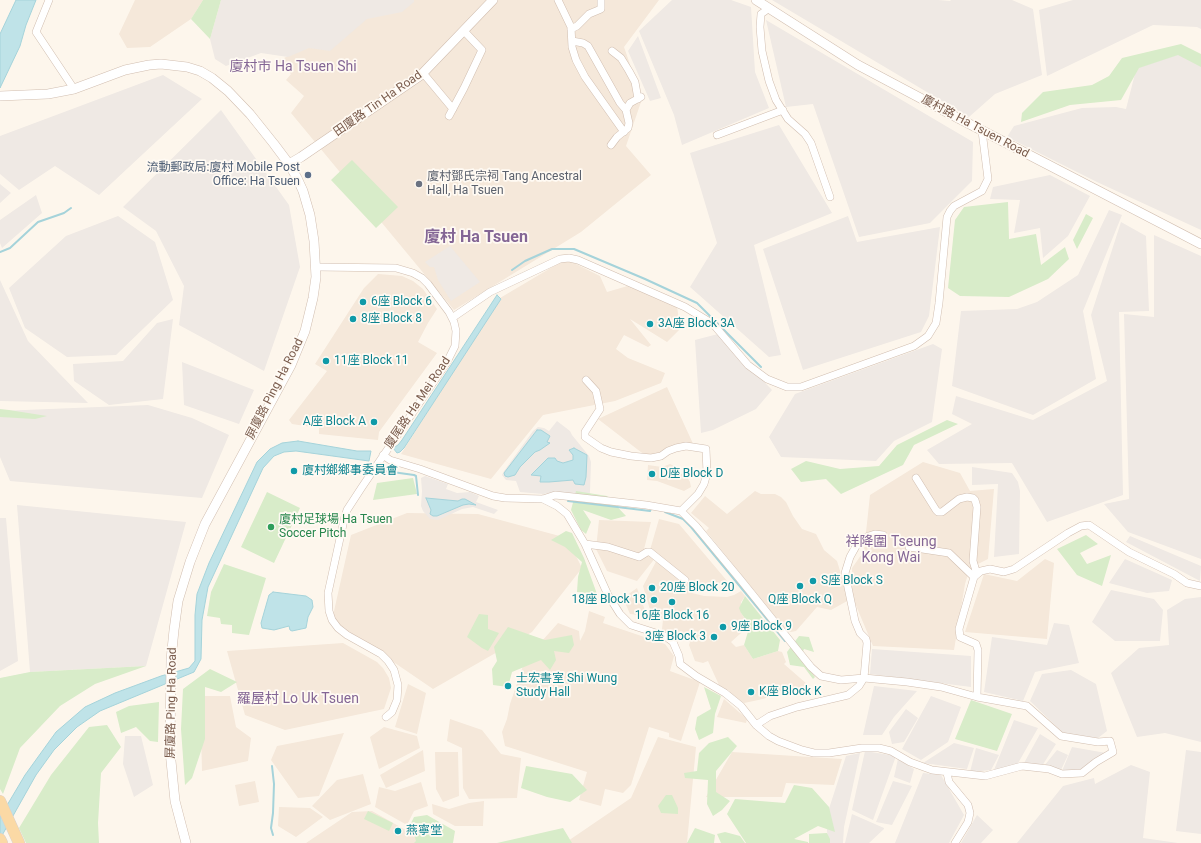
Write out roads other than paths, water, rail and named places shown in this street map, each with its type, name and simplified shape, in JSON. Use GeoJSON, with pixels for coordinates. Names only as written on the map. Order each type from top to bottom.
{"type":"FeatureCollection","features":[{"type":"Feature","properties":{"kind":"main road"},"geometry":{"type":"LineString","coordinates":[[0,801],[17,839]]}},
{"type":"Feature","properties":{"kind":"main road"},"geometry":{"type":"LineString","coordinates":[[0,839],[2,843]]}},
{"type":"Feature","properties":{"kind":"street"},"geometry":{"type":"LineString","coordinates":[[48,0],[36,32],[74,89]]}},
{"type":"Feature","properties":{"kind":"street","name":"田廈路 Tin Ha Road"},"geometry":{"type":"LineString","coordinates":[[289,164],[404,88],[424,73],[493,0]]}},
{"type":"Feature","properties":{"kind":"street"},"geometry":{"type":"LineString","coordinates":[[558,0],[571,29],[572,47],[576,60],[585,77],[624,132]]}},
{"type":"Feature","properties":{"kind":"street"},"geometry":{"type":"LineString","coordinates":[[571,29],[577,26],[589,14],[601,9],[601,0]]}},
{"type":"Feature","properties":{"kind":"street","name":"廈村路 Ha Tsuen Road"},"geometry":{"type":"LineString","coordinates":[[756,0],[858,65],[1201,244]]}},
{"type":"Feature","properties":{"kind":"street"},"geometry":{"type":"LineString","coordinates":[[768,9],[761,14],[760,27],[762,51],[769,81],[776,100],[788,119],[805,134],[811,143],[830,197]]}},
{"type":"Feature","properties":{"kind":"street"},"geometry":{"type":"LineString","coordinates":[[448,116],[453,109],[482,50],[464,31]]}},
{"type":"Feature","properties":{"kind":"street"},"geometry":{"type":"LineString","coordinates":[[572,41],[583,43],[588,46],[620,103],[626,110],[629,123],[628,128],[611,144]]}},
{"type":"Feature","properties":{"kind":"street"},"geometry":{"type":"LineString","coordinates":[[612,51],[621,58],[629,71],[640,98],[630,103],[626,110]]}},
{"type":"Feature","properties":{"kind":"street","name":"屏廈路 Ping Ha Road"},"geometry":{"type":"LineString","coordinates":[[1,96],[48,94],[74,89],[125,70],[149,65],[161,64],[187,66],[212,78],[228,91],[250,114],[289,164],[303,191],[308,210],[312,228],[316,267],[313,298],[301,342],[205,524],[190,562],[181,590],[176,614],[172,642],[171,672],[171,773],[178,816],[186,843]]}},
{"type":"Feature","properties":{"kind":"street"},"geometry":{"type":"LineString","coordinates":[[424,73],[453,109]]}},
{"type":"Feature","properties":{"kind":"street"},"geometry":{"type":"LineString","coordinates":[[717,136],[782,110]]}},
{"type":"Feature","properties":{"kind":"street"},"geometry":{"type":"LineString","coordinates":[[452,318],[490,292],[560,259],[578,260],[685,307],[713,324],[748,365],[767,379],[786,387],[801,387],[914,346],[928,336],[936,323],[948,217],[950,211],[954,206],[982,191],[988,179],[982,131]]}},
{"type":"Feature","properties":{"kind":"street","name":"廈尾路 Ha Mei Road"},"geometry":{"type":"LineString","coordinates":[[316,267],[396,268],[409,271],[422,278],[428,284],[452,318],[456,336],[455,346],[451,355],[353,499],[345,515],[328,593],[328,602],[332,620],[342,632],[381,654],[392,666],[397,680],[398,695],[392,712],[386,717]]}},
{"type":"Feature","properties":{"kind":"street"},"geometry":{"type":"LineString","coordinates":[[586,380],[596,391],[600,410],[585,432],[585,437],[601,448],[611,452],[631,456],[651,458],[661,456],[676,448],[686,446],[706,449],[707,473],[704,484],[698,494],[681,511]]}},
{"type":"Feature","properties":{"kind":"street"},"geometry":{"type":"LineString","coordinates":[[383,455],[390,460],[420,469],[493,496],[543,500],[557,506],[567,514],[585,544],[608,595],[620,614],[631,624],[664,636],[672,642],[679,656],[680,664],[696,676],[725,693],[741,706],[756,725],[769,736],[802,750],[829,753],[862,748],[880,748],[891,751],[910,762],[932,770],[947,773],[985,776],[1022,766],[1049,770],[1062,774],[1082,773],[1096,762],[1113,752],[1110,741],[1098,742],[1061,736],[1027,706],[976,697],[923,684],[864,678],[841,680],[821,676],[816,673],[696,526],[681,511],[646,505],[555,495],[543,500]]}},
{"type":"Feature","properties":{"kind":"street"},"geometry":{"type":"LineString","coordinates":[[916,478],[938,512],[942,512],[959,499],[967,497],[973,498],[977,507],[973,561],[976,575],[958,629],[960,638],[976,644],[978,650],[976,697]]}},
{"type":"Feature","properties":{"kind":"street"},"geometry":{"type":"LineString","coordinates":[[976,575],[981,571],[990,569],[1004,572],[1014,569],[1068,533],[1081,526],[1089,525],[1129,552],[1174,574],[1187,583],[1201,586]]}},
{"type":"Feature","properties":{"kind":"street"},"geometry":{"type":"LineString","coordinates":[[756,725],[770,716],[796,706],[848,695],[854,692],[864,678],[867,643],[866,639],[860,633],[855,621],[846,573],[850,557],[860,539],[875,534],[883,535]]}},
{"type":"Feature","properties":{"kind":"street"},"geometry":{"type":"LineString","coordinates":[[585,544],[608,547],[639,557],[647,552],[650,552],[684,580]]}},
{"type":"Feature","properties":{"kind":"street"},"geometry":{"type":"LineString","coordinates":[[909,547],[949,553],[976,575]]}},
{"type":"Feature","properties":{"kind":"street"},"geometry":{"type":"LineString","coordinates":[[947,773],[949,782],[968,805],[970,813],[968,822],[955,843]]}},
{"type":"Feature","properties":{"kind":"water"},"geometry":{"type":"Polygon","coordinates":[[[16,0],[36,0],[26,25],[20,46],[0,88],[0,34],[16,0]]]}},
{"type":"Feature","properties":{"kind":"water"},"geometry":{"type":"Polygon","coordinates":[[[497,295],[501,299],[404,448],[397,453],[393,448],[402,440],[497,295]]]}},
{"type":"Feature","properties":{"kind":"water"},"geometry":{"type":"Polygon","coordinates":[[[537,430],[541,430],[550,436],[547,442],[550,443],[535,452],[520,467],[515,475],[508,477],[505,476],[504,473],[537,430]]]}},
{"type":"Feature","properties":{"kind":"water"},"geometry":{"type":"Polygon","coordinates":[[[298,441],[357,451],[371,451],[369,461],[296,451],[284,452],[274,456],[263,468],[208,587],[202,620],[201,659],[194,672],[100,711],[77,727],[54,750],[36,775],[0,839],[0,817],[25,775],[56,732],[85,707],[115,693],[161,676],[189,668],[195,661],[195,615],[197,594],[209,563],[257,462],[270,449],[282,443],[298,441]]]}},
{"type":"Feature","properties":{"kind":"water"},"geometry":{"type":"Polygon","coordinates":[[[574,448],[587,455],[584,485],[575,484],[573,480],[540,482],[541,476],[531,475],[548,458],[555,458],[557,461],[563,463],[573,460],[573,455],[569,450],[574,448]]]}},
{"type":"Feature","properties":{"kind":"water"},"geometry":{"type":"Polygon","coordinates":[[[426,498],[458,501],[465,499],[476,505],[463,505],[437,516],[433,516],[430,514],[431,510],[426,498]]]}},
{"type":"Feature","properties":{"kind":"water"},"geometry":{"type":"Polygon","coordinates":[[[273,592],[306,596],[312,600],[313,607],[308,617],[306,628],[292,631],[290,630],[289,626],[274,630],[262,628],[261,623],[269,595],[273,592]]]}},
{"type":"Feature","properties":{"kind":"waterway"},"geometry":{"type":"LineString","coordinates":[[0,252],[10,248],[38,222],[64,213],[71,208]]}},
{"type":"Feature","properties":{"kind":"waterway"},"geometry":{"type":"LineString","coordinates":[[512,270],[525,261],[552,249],[574,249],[697,303],[761,367]]}},
{"type":"Feature","properties":{"kind":"waterway"},"geometry":{"type":"LineString","coordinates":[[385,471],[416,476],[418,495]]}},
{"type":"Feature","properties":{"kind":"waterway"},"geometry":{"type":"LineString","coordinates":[[568,501],[650,511],[653,509]]}},
{"type":"Feature","properties":{"kind":"waterway"},"geometry":{"type":"LineString","coordinates":[[665,512],[683,519],[691,527],[785,641]]}},
{"type":"Feature","properties":{"kind":"waterway"},"geometry":{"type":"LineString","coordinates":[[272,766],[274,784],[271,828],[273,835]]}},
{"type":"Feature","properties":{"kind":"place","name":"流動郵政局:廈村 Mobile Post Office: Ha Tsuen"},"geometry":{"type":"Point","coordinates":[308,175]}},
{"type":"Feature","properties":{"kind":"place","name":"廈村鄧氏宗祠 Tang Ancestral Hall, Ha Tsuen"},"geometry":{"type":"Point","coordinates":[419,184]}},
{"type":"Feature","properties":{"kind":"place","name":"6座 Block 6"},"geometry":{"type":"Point","coordinates":[363,302]}},
{"type":"Feature","properties":{"kind":"place","name":"8座 Block 8"},"geometry":{"type":"Point","coordinates":[353,319]}},
{"type":"Feature","properties":{"kind":"place","name":"3A座 Block 3A"},"geometry":{"type":"Point","coordinates":[650,324]}},
{"type":"Feature","properties":{"kind":"place","name":"11座 Block 11"},"geometry":{"type":"Point","coordinates":[326,361]}},
{"type":"Feature","properties":{"kind":"place","name":"A座 Block A"},"geometry":{"type":"Point","coordinates":[374,422]}},
{"type":"Feature","properties":{"kind":"place","name":"廈村鄉鄉事委員會"},"geometry":{"type":"Point","coordinates":[294,471]}},
{"type":"Feature","properties":{"kind":"place","name":"D座 Block D"},"geometry":{"type":"Point","coordinates":[652,474]}},
{"type":"Feature","properties":{"kind":"place","name":"廈村足球場 Ha Tsuen Soccer Pitch"},"geometry":{"type":"Point","coordinates":[271,527]}},
{"type":"Feature","properties":{"kind":"place","name":"S座 Block S"},"geometry":{"type":"Point","coordinates":[813,581]}},
{"type":"Feature","properties":{"kind":"place","name":"Q座 Block Q"},"geometry":{"type":"Point","coordinates":[800,586]}},
{"type":"Feature","properties":{"kind":"place","name":"20座 Block 20"},"geometry":{"type":"Point","coordinates":[652,588]}},
{"type":"Feature","properties":{"kind":"place","name":"18座 Block 18"},"geometry":{"type":"Point","coordinates":[654,600]}},
{"type":"Feature","properties":{"kind":"place","name":"16座 Block 16"},"geometry":{"type":"Point","coordinates":[672,602]}},
{"type":"Feature","properties":{"kind":"place","name":"9座 Block 9"},"geometry":{"type":"Point","coordinates":[723,627]}},
{"type":"Feature","properties":{"kind":"place","name":"3座 Block 3"},"geometry":{"type":"Point","coordinates":[714,637]}},
{"type":"Feature","properties":{"kind":"place","name":"士宏書室 Shi Wung Study Hall"},"geometry":{"type":"Point","coordinates":[508,686]}},
{"type":"Feature","properties":{"kind":"place","name":"K座 Block K"},"geometry":{"type":"Point","coordinates":[751,692]}},
{"type":"Feature","properties":{"kind":"place","name":"燕寧堂"},"geometry":{"type":"Point","coordinates":[398,831]}},
{"type":"Feature","properties":{"kind":"district","name":"廈村市 Ha Tsuen Shi"},"geometry":{"type":"Point","coordinates":[293,67]}},
{"type":"Feature","properties":{"kind":"district","name":"廈村 Ha Tsuen"},"geometry":{"type":"Point","coordinates":[476,238]}},
{"type":"Feature","properties":{"kind":"district","name":"祥降圍 Tseung Kong Wai"},"geometry":{"type":"Point","coordinates":[891,550]}},
{"type":"Feature","properties":{"kind":"district","name":"羅屋村 Lo Uk Tsuen"},"geometry":{"type":"Point","coordinates":[298,699]}}]}
